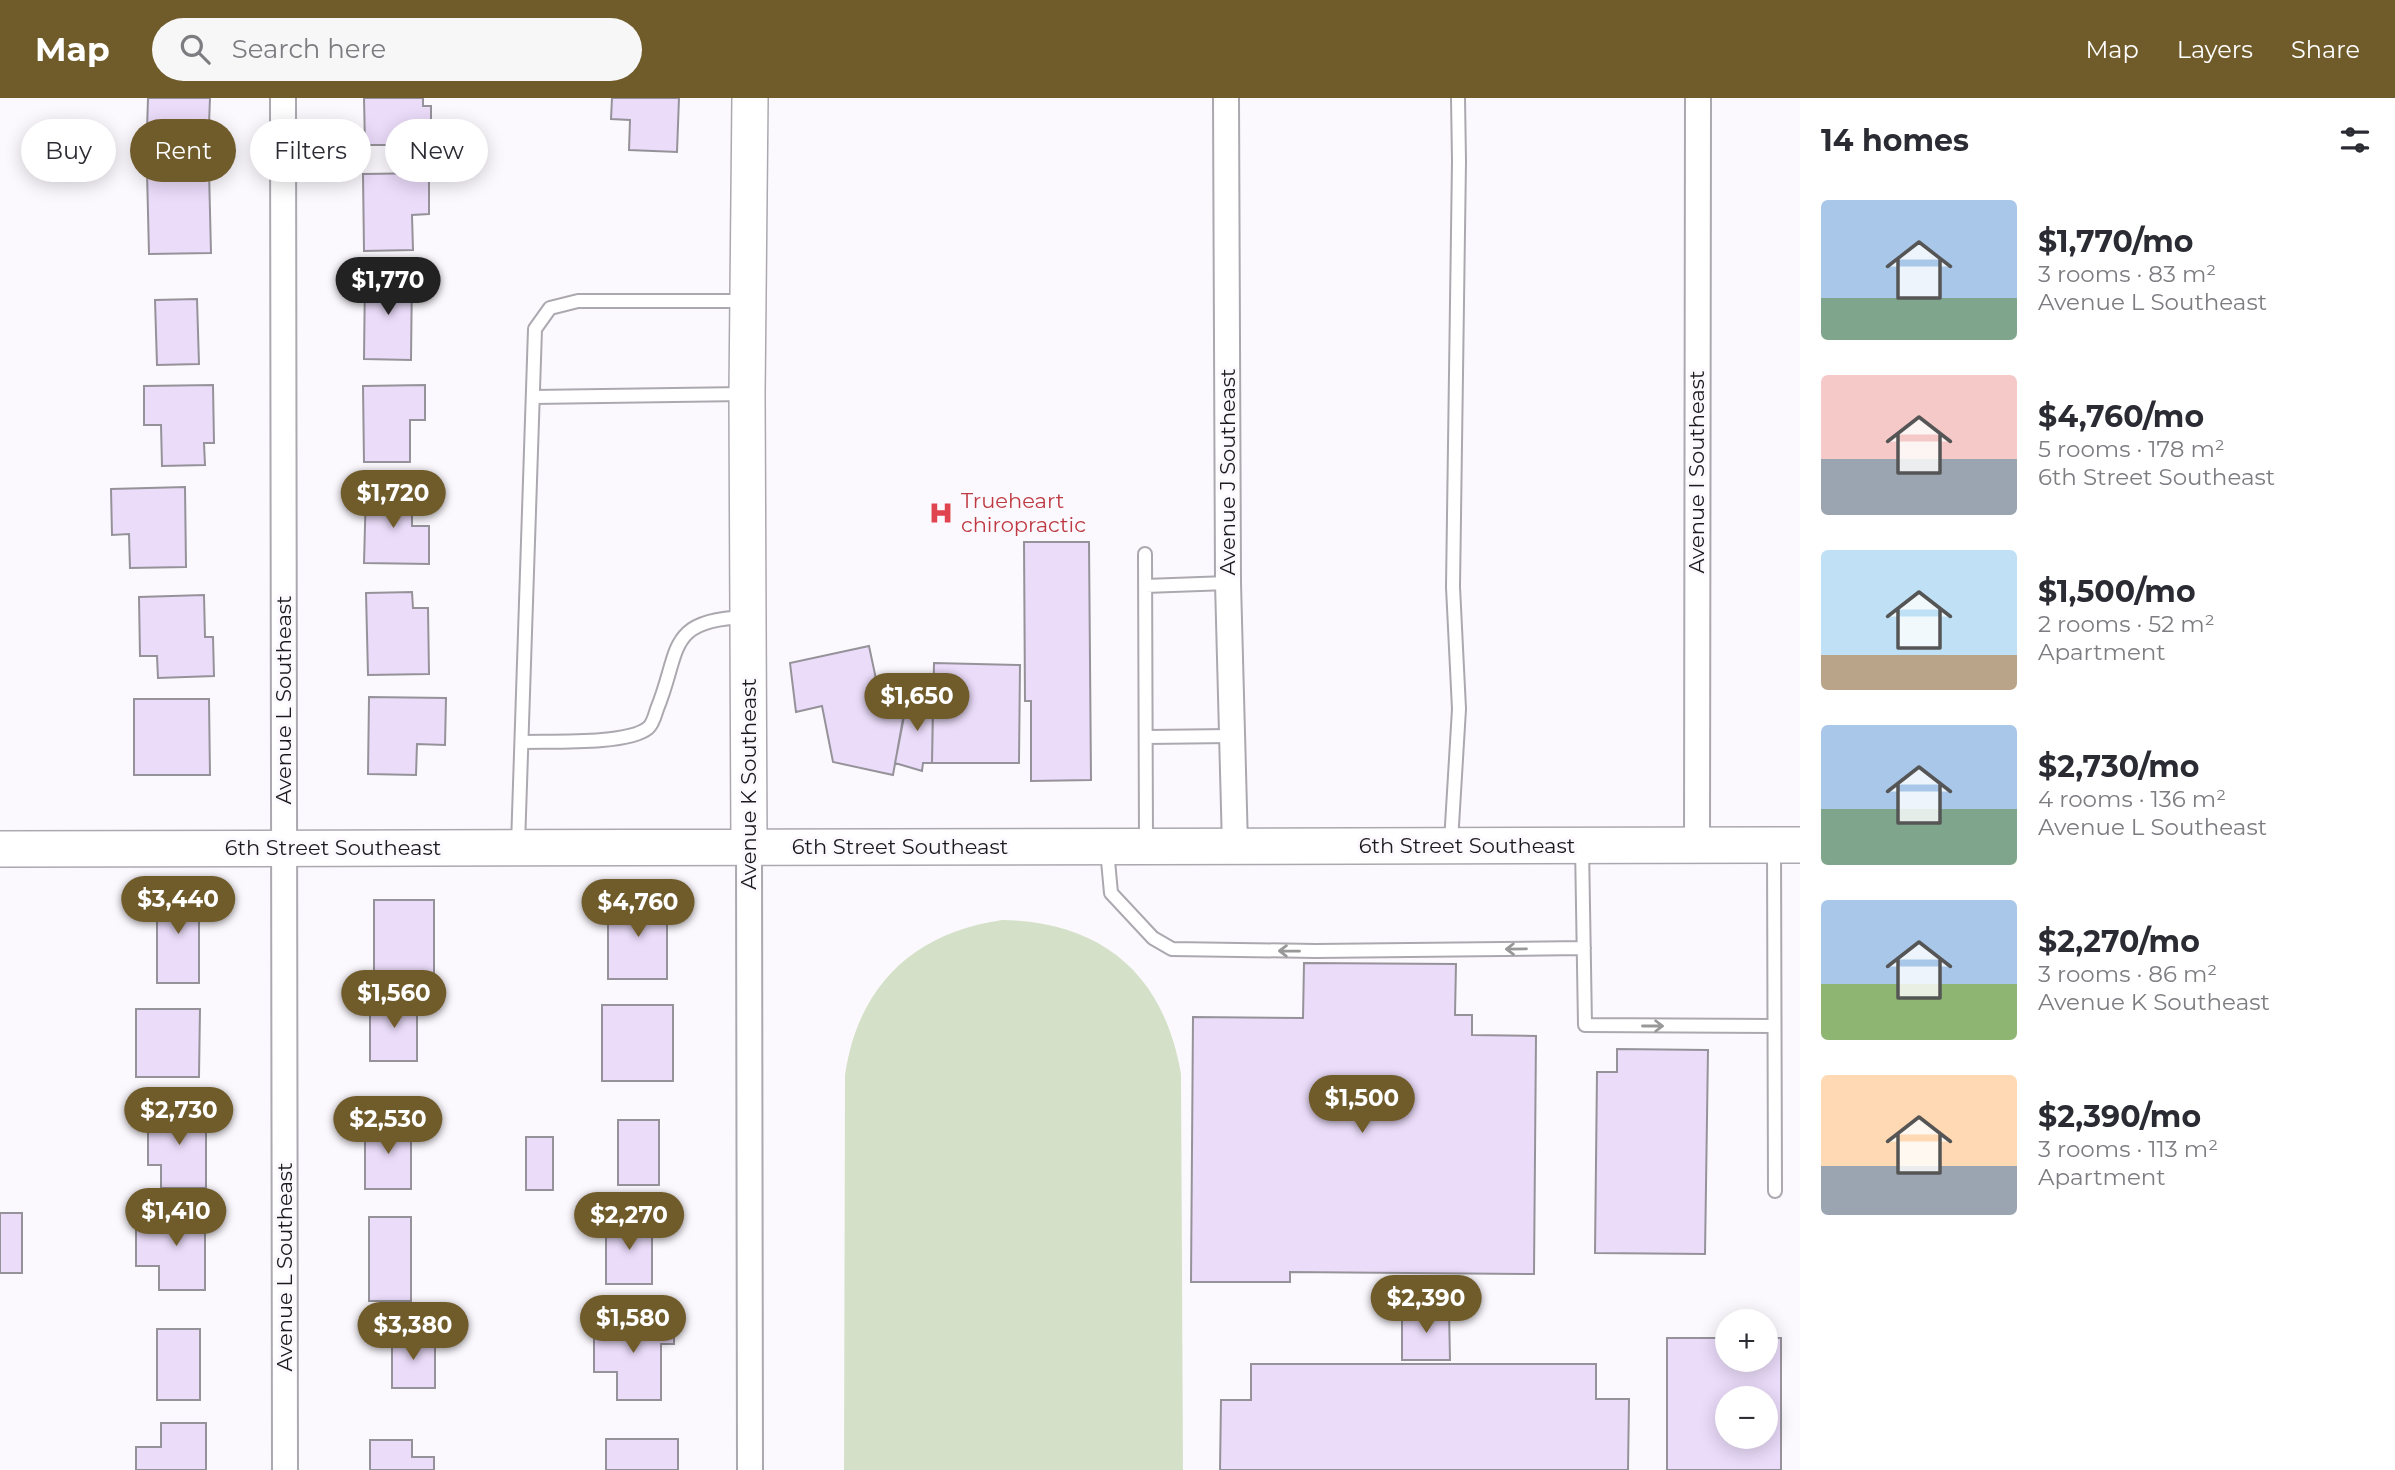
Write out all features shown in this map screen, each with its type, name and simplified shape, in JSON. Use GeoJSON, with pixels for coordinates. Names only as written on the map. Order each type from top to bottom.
{"type":"FeatureCollection","features":[{"type":"Feature","properties":{"kind":"street","name":"Avenue L Southeast"},"geometry":{"type":"LineString","coordinates":[[283,98],[285,1470]]}},
{"type":"Feature","properties":{"kind":"street","name":"Avenue K Southeast"},"geometry":{"type":"LineString","coordinates":[[750,98],[747,394],[750,1470]]}},
{"type":"Feature","properties":{"kind":"street","name":"Avenue J Southeast"},"geometry":{"type":"LineString","coordinates":[[1226,98],[1228,583],[1235,846]]}},
{"type":"Feature","properties":{"kind":"street","name":"Avenue I Southeast"},"geometry":{"type":"LineString","coordinates":[[1697,846],[1698,98]]}},
{"type":"Feature","properties":{"kind":"street","name":"6th Street Southeast"},"geometry":{"type":"LineString","coordinates":[[0,849],[1787,845]]}},
{"type":"Feature","properties":{"kind":"lane"},"geometry":{"type":"LineString","coordinates":[[1451,846],[1459,709],[1453,587],[1458,98]]}},
{"type":"Feature","properties":{"kind":"lane"},"geometry":{"type":"LineString","coordinates":[[518,848],[535,329],[550,308],[578,301],[748,301]]}},
{"type":"Feature","properties":{"kind":"lane"},"geometry":{"type":"LineString","coordinates":[[533,397],[747,394]]}},
{"type":"Feature","properties":{"kind":"lane"},"geometry":{"type":"LineString","coordinates":[[1144,554],[1146,847]]}},
{"type":"Feature","properties":{"kind":"lane"},"geometry":{"type":"LineString","coordinates":[[1144,586],[1228,583]]}},
{"type":"Feature","properties":{"kind":"lane"},"geometry":{"type":"LineString","coordinates":[[522,742],[611,739],[635,735],[650,726],[661,700],[675,650],[683,635],[698,624],[720,618],[748,617]]}},
{"type":"Feature","properties":{"kind":"lane"},"geometry":{"type":"LineString","coordinates":[[1147,737],[1231,736]]}},
{"type":"Feature","properties":{"kind":"lane"},"geometry":{"type":"LineString","coordinates":[[1775,1191],[1774,1026],[1787,845]]}},
{"type":"Feature","properties":{"kind":"lane"},"geometry":{"type":"LineString","coordinates":[[1582,846],[1585,1025],[1774,1026]]}},
{"type":"Feature","properties":{"kind":"lane"},"geometry":{"type":"LineString","coordinates":[[1107,847],[1111,893],[1153,938],[1172,950],[1584,948]]}},
{"type":"Feature","properties":{"kind":"green space"},"geometry":{"type":"Polygon","coordinates":[[[1002,920],[1038,923],[1070,931],[1099,944],[1123,961],[1144,982],[1160,1008],[1173,1039],[1181,1074],[1183,1470],[844,1470],[845,1075],[852,1043],[862,1015],[877,990],[895,969],[917,951],[942,937],[1002,920]]]}},
{"type":"Feature","properties":{"kind":"building"},"geometry":{"type":"Polygon","coordinates":[[[148,98],[210,98],[209,119],[147,119],[148,98]]]}},
{"type":"Feature","properties":{"kind":"building"},"geometry":{"type":"Polygon","coordinates":[[[364,98],[423,98],[423,106],[431,106],[431,119],[385,119],[385,145],[371,145],[371,119],[364,119],[364,98]]]}},
{"type":"Feature","properties":{"kind":"building"},"geometry":{"type":"Polygon","coordinates":[[[612,98],[679,98],[677,152],[629,150],[630,120],[611,119],[612,98]]]}},
{"type":"Feature","properties":{"kind":"building"},"geometry":{"type":"Polygon","coordinates":[[[371,174],[385,174],[385,182],[429,182],[429,214],[412,215],[413,250],[364,251],[363,182],[371,182],[371,174]]]}},
{"type":"Feature","properties":{"kind":"building"},"geometry":{"type":"Polygon","coordinates":[[[147,182],[209,182],[211,253],[149,254],[147,182]]]}},
{"type":"Feature","properties":{"kind":"building"},"geometry":{"type":"Polygon","coordinates":[[[365,274],[412,274],[411,360],[364,359],[365,274]]]}},
{"type":"Feature","properties":{"kind":"building"},"geometry":{"type":"Polygon","coordinates":[[[197,299],[199,364],[157,365],[155,300],[197,299]]]}},
{"type":"Feature","properties":{"kind":"building"},"geometry":{"type":"Polygon","coordinates":[[[213,385],[214,443],[204,443],[205,465],[162,466],[161,425],[144,425],[144,386],[213,385]]]}},
{"type":"Feature","properties":{"kind":"building"},"geometry":{"type":"Polygon","coordinates":[[[425,385],[425,420],[410,420],[410,462],[364,462],[363,386],[425,385]]]}},
{"type":"Feature","properties":{"kind":"building"},"geometry":{"type":"Polygon","coordinates":[[[185,487],[186,567],[130,568],[129,534],[112,535],[111,489],[185,487]]]}},
{"type":"Feature","properties":{"kind":"building"},"geometry":{"type":"Polygon","coordinates":[[[366,489],[412,490],[412,526],[429,526],[429,564],[364,563],[366,489]]]}},
{"type":"Feature","properties":{"kind":"building"},"geometry":{"type":"Polygon","coordinates":[[[1024,542],[1089,542],[1091,780],[1031,781],[1031,701],[1025,701],[1024,542]]]}},
{"type":"Feature","properties":{"kind":"building"},"geometry":{"type":"Polygon","coordinates":[[[412,592],[413,608],[428,608],[429,674],[368,675],[366,593],[412,592]]]}},
{"type":"Feature","properties":{"kind":"building"},"geometry":{"type":"Polygon","coordinates":[[[204,595],[205,637],[213,637],[214,676],[158,678],[157,656],[140,656],[139,597],[204,595]]]}},
{"type":"Feature","properties":{"kind":"building"},"geometry":{"type":"Polygon","coordinates":[[[869,646],[879,693],[884,692],[904,713],[893,775],[833,762],[822,706],[796,712],[790,663],[869,646]]]}},
{"type":"Feature","properties":{"kind":"building"},"geometry":{"type":"Polygon","coordinates":[[[934,663],[1020,665],[1019,763],[932,763],[934,663]]]}},
{"type":"Feature","properties":{"kind":"building"},"geometry":{"type":"Polygon","coordinates":[[[909,691],[933,697],[932,763],[923,763],[922,771],[895,763],[909,691]]]}},
{"type":"Feature","properties":{"kind":"building"},"geometry":{"type":"Polygon","coordinates":[[[369,697],[446,698],[445,745],[417,744],[416,775],[368,774],[369,697]]]}},
{"type":"Feature","properties":{"kind":"building"},"geometry":{"type":"Polygon","coordinates":[[[134,699],[209,699],[210,775],[134,775],[134,699]]]}},
{"type":"Feature","properties":{"kind":"building"},"geometry":{"type":"Polygon","coordinates":[[[157,890],[199,890],[199,983],[157,983],[157,890]]]}},
{"type":"Feature","properties":{"kind":"building"},"geometry":{"type":"Polygon","coordinates":[[[608,899],[667,899],[667,979],[608,979],[608,899]]]}},
{"type":"Feature","properties":{"kind":"building"},"geometry":{"type":"Polygon","coordinates":[[[374,900],[434,900],[434,983],[374,983],[374,900]]]}},
{"type":"Feature","properties":{"kind":"building"},"geometry":{"type":"Polygon","coordinates":[[[1304,963],[1456,964],[1455,1015],[1472,1015],[1472,1035],[1536,1036],[1534,1274],[1290,1272],[1290,1282],[1191,1282],[1193,1017],[1303,1018],[1304,963]]]}},
{"type":"Feature","properties":{"kind":"building"},"geometry":{"type":"Polygon","coordinates":[[[370,1000],[417,1000],[417,1061],[370,1061],[370,1000]]]}},
{"type":"Feature","properties":{"kind":"building"},"geometry":{"type":"Polygon","coordinates":[[[602,1005],[673,1005],[673,1081],[602,1081],[602,1005]]]}},
{"type":"Feature","properties":{"kind":"building"},"geometry":{"type":"Polygon","coordinates":[[[136,1009],[200,1009],[199,1077],[136,1077],[136,1009]]]}},
{"type":"Feature","properties":{"kind":"building"},"geometry":{"type":"Polygon","coordinates":[[[1617,1049],[1708,1050],[1705,1254],[1595,1253],[1597,1072],[1617,1072],[1617,1049]]]}},
{"type":"Feature","properties":{"kind":"building"},"geometry":{"type":"Polygon","coordinates":[[[148,1110],[206,1110],[206,1188],[161,1188],[161,1165],[148,1165],[148,1110]]]}},
{"type":"Feature","properties":{"kind":"building"},"geometry":{"type":"Polygon","coordinates":[[[618,1120],[659,1120],[659,1185],[618,1185],[618,1120]]]}},
{"type":"Feature","properties":{"kind":"building"},"geometry":{"type":"Polygon","coordinates":[[[365,1123],[411,1123],[411,1189],[365,1189],[365,1123]]]}},
{"type":"Feature","properties":{"kind":"building"},"geometry":{"type":"Polygon","coordinates":[[[526,1137],[553,1137],[553,1190],[526,1190],[526,1137]]]}},
{"type":"Feature","properties":{"kind":"building"},"geometry":{"type":"Polygon","coordinates":[[[161,1206],[205,1206],[205,1290],[159,1290],[159,1266],[136,1266],[136,1228],[161,1228],[161,1206]]]}},
{"type":"Feature","properties":{"kind":"building"},"geometry":{"type":"Polygon","coordinates":[[[0,1213],[22,1213],[22,1273],[0,1273],[0,1213]]]}},
{"type":"Feature","properties":{"kind":"building"},"geometry":{"type":"Polygon","coordinates":[[[369,1217],[411,1217],[411,1301],[369,1301],[369,1217]]]}},
{"type":"Feature","properties":{"kind":"building"},"geometry":{"type":"Polygon","coordinates":[[[606,1221],[652,1221],[652,1284],[606,1284],[606,1221]]]}},
{"type":"Feature","properties":{"kind":"building"},"geometry":{"type":"Polygon","coordinates":[[[1402,1310],[1449,1310],[1450,1360],[1402,1360],[1402,1310]]]}},
{"type":"Feature","properties":{"kind":"building"},"geometry":{"type":"Polygon","coordinates":[[[594,1321],[674,1321],[674,1344],[661,1344],[661,1400],[617,1400],[617,1372],[594,1372],[594,1321]]]}},
{"type":"Feature","properties":{"kind":"building"},"geometry":{"type":"Polygon","coordinates":[[[157,1329],[200,1329],[200,1400],[157,1400],[157,1329]]]}},
{"type":"Feature","properties":{"kind":"building"},"geometry":{"type":"Polygon","coordinates":[[[392,1335],[435,1335],[435,1388],[392,1388],[392,1335]]]}},
{"type":"Feature","properties":{"kind":"building"},"geometry":{"type":"Polygon","coordinates":[[[1667,1338],[1715,1338],[1715,1372],[1778,1372],[1778,1338],[1781,1338],[1781,1470],[1667,1470],[1667,1338]]]}},
{"type":"Feature","properties":{"kind":"building"},"geometry":{"type":"Polygon","coordinates":[[[1251,1364],[1596,1364],[1596,1399],[1629,1399],[1628,1470],[1220,1470],[1221,1400],[1251,1400],[1251,1364]]]}},
{"type":"Feature","properties":{"kind":"building"},"geometry":{"type":"Polygon","coordinates":[[[161,1423],[206,1423],[206,1470],[136,1470],[136,1447],[161,1447],[161,1423]]]}},
{"type":"Feature","properties":{"kind":"building"},"geometry":{"type":"Polygon","coordinates":[[[606,1439],[678,1439],[678,1470],[606,1470],[606,1439]]]}},
{"type":"Feature","properties":{"kind":"building"},"geometry":{"type":"Polygon","coordinates":[[[370,1440],[412,1440],[412,1457],[434,1457],[434,1470],[370,1470],[370,1440]]]}},
{"type":"Feature","properties":{"kind":"place","name":"Trueheart chiropractic"},"geometry":{"type":"Point","coordinates":[941,513]}}]}
